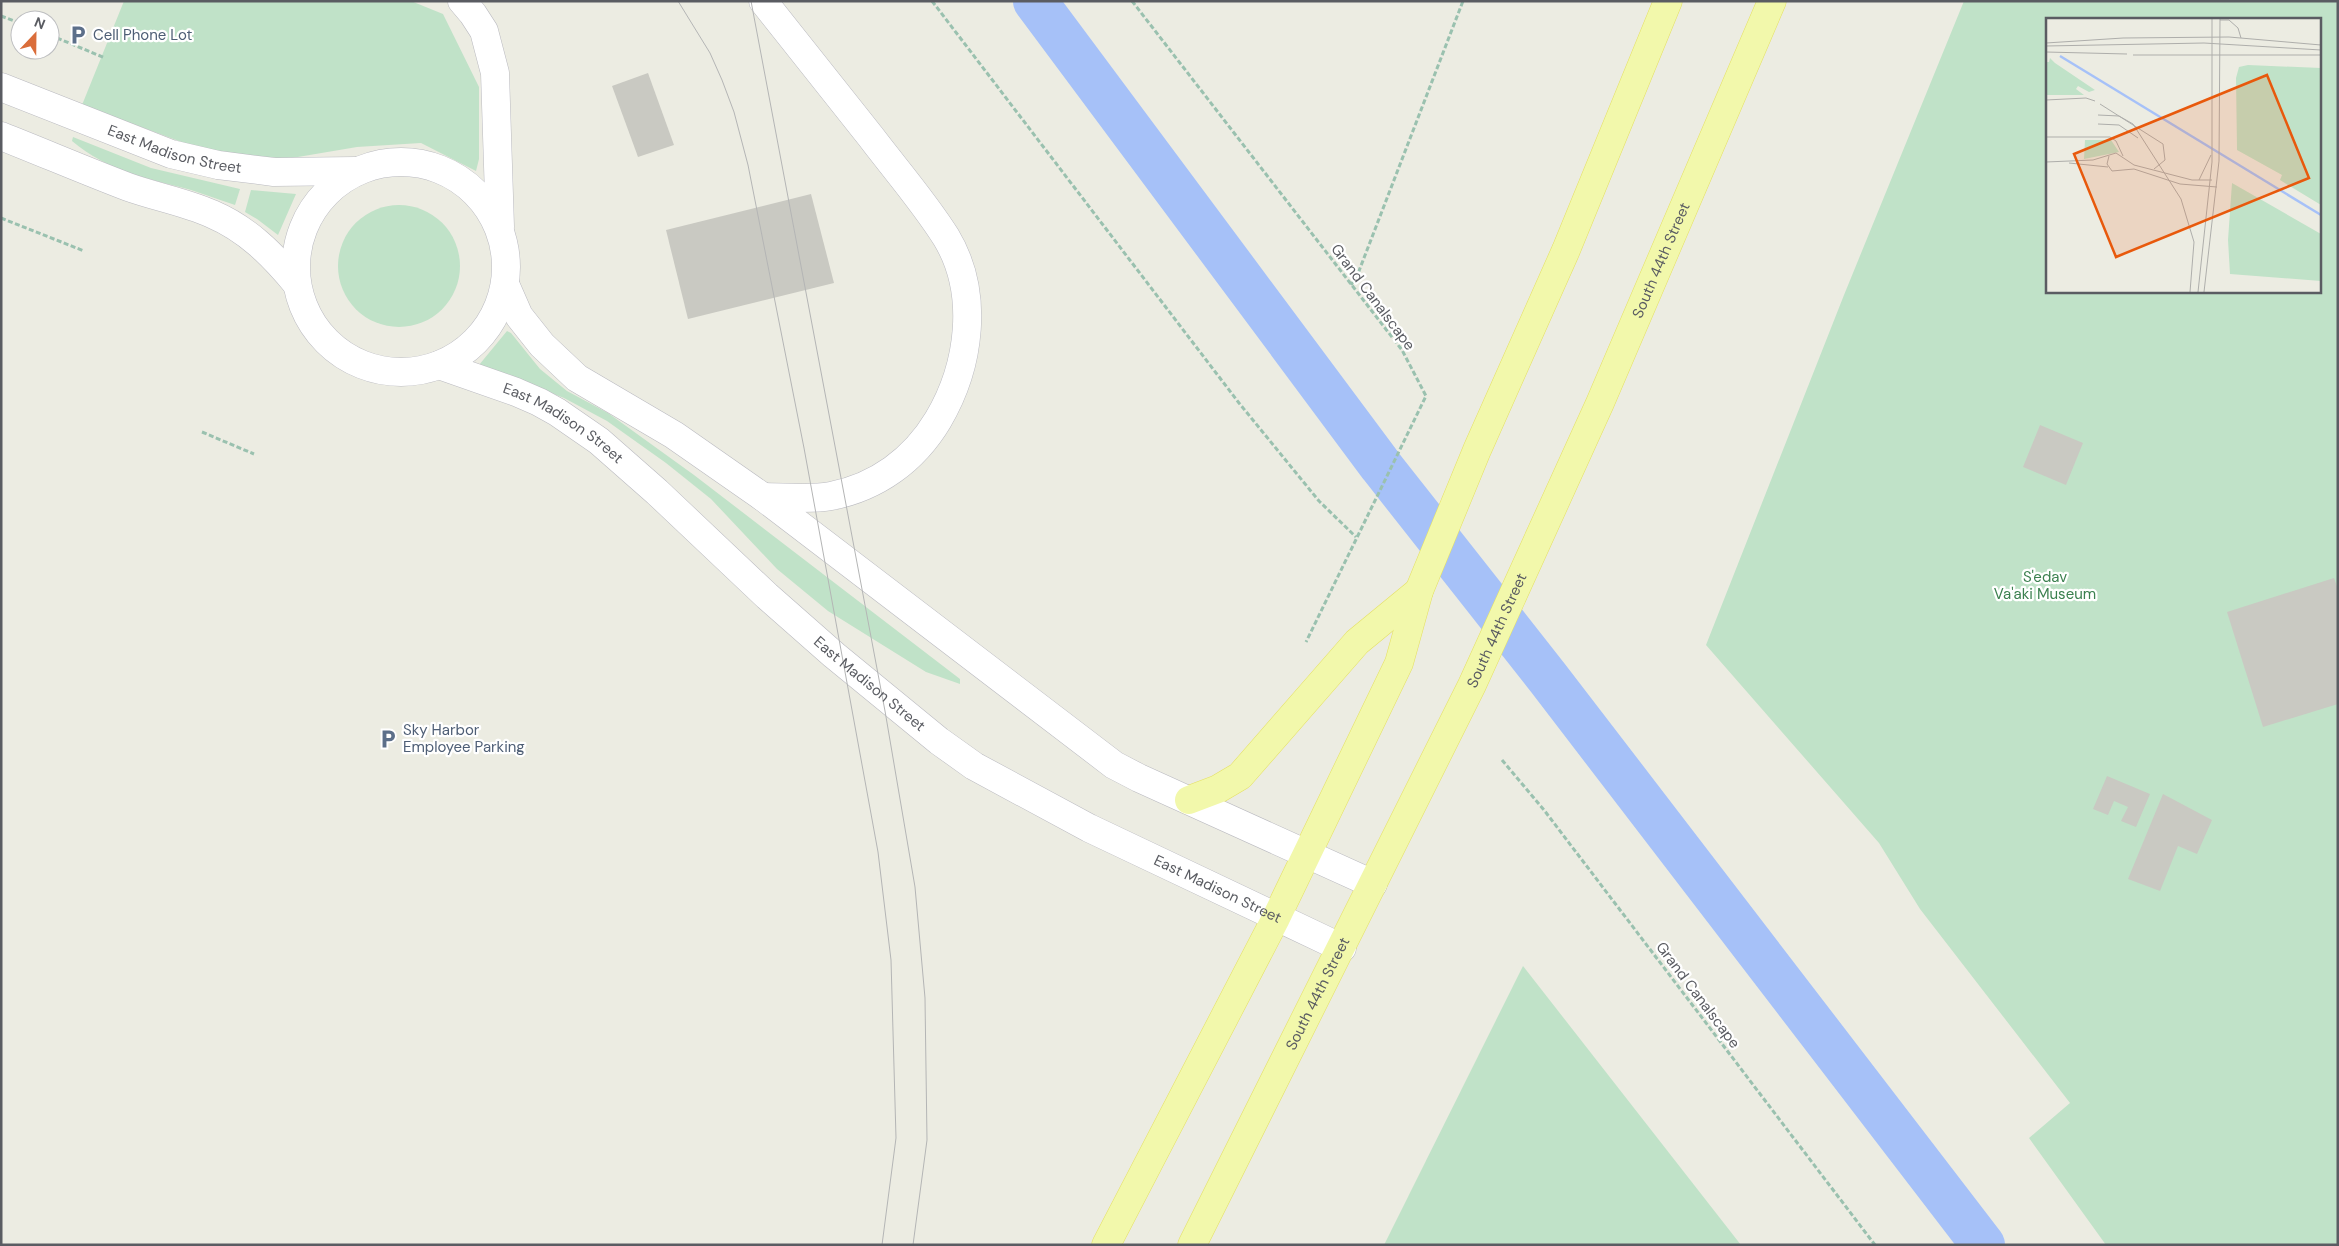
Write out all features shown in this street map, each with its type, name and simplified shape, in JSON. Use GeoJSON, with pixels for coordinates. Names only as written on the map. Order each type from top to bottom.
{"type":"FeatureCollection","features":[{"type":"Feature","properties":{"kind":"main road"},"geometry":{"type":"LineString","coordinates":[[1106,1245],[1276,918],[1400,663],[1419,590],[1477,450],[1566,250],[1668,1]]}},
{"type":"Feature","properties":{"kind":"main road","name":"South 44th Street"},"geometry":{"type":"LineString","coordinates":[[1192,1245],[1472,685],[1542,534],[1620,358],[1772,1]]}},
{"type":"Feature","properties":{"kind":"main road"},"geometry":{"type":"LineString","coordinates":[[1189,800],[1218,789],[1240,776],[1357,642],[1419,590]]}},
{"type":"Feature","properties":{"kind":"street"},"geometry":{"type":"LineString","coordinates":[[462,1],[474,14],[484,31],[492,53],[495,73],[501,231],[506,257],[505,284],[493,318],[471,347],[439,365],[412,372],[385,371],[353,361],[326,342],[306,315],[296,283],[296,249],[307,216],[328,190],[356,171],[384,162],[413,161],[442,169],[467,184],[474,191],[487,205],[501,231]]}},
{"type":"Feature","properties":{"kind":"street"},"geometry":{"type":"LineString","coordinates":[[763,1],[915,194],[946,238],[961,275],[966,305],[967,332],[964,360],[949,402],[934,428],[914,453],[888,474],[866,487],[830,496],[763,497]]}},
{"type":"Feature","properties":{"kind":"street","name":"East Madison Street"},"geometry":{"type":"LineString","coordinates":[[1,87],[171,154],[218,165],[274,172],[356,171]]}},
{"type":"Feature","properties":{"kind":"street"},"geometry":{"type":"LineString","coordinates":[[1,136],[130,188],[210,213],[232,224],[257,242],[276,258],[296,283]]}},
{"type":"Feature","properties":{"kind":"street"},"geometry":{"type":"LineString","coordinates":[[505,284],[519,316],[542,345],[577,378],[674,435],[763,497],[1114,765],[1374,884]]}},
{"type":"Feature","properties":{"kind":"street","name":"East Madison Street"},"geometry":{"type":"LineString","coordinates":[[439,365],[531,399],[557,412],[598,441],[644,480],[774,603],[890,702],[974,766],[1042,804],[1276,918],[1342,948]]}},
{"type":"Feature","properties":{"kind":"path"},"geometry":{"type":"LineString","coordinates":[[932,1],[1239,403],[1319,501],[1356,537]]}},
{"type":"Feature","properties":{"kind":"path","name":"Grand Canalscape"},"geometry":{"type":"LineString","coordinates":[[1132,1],[1402,350],[1426,396],[1302,651]]}},
{"type":"Feature","properties":{"kind":"path"},"geometry":{"type":"LineString","coordinates":[[1351,285],[1357,276],[1463,1]]}},
{"type":"Feature","properties":{"kind":"path"},"geometry":{"type":"LineString","coordinates":[[60,39],[105,58]]}},
{"type":"Feature","properties":{"kind":"path"},"geometry":{"type":"LineString","coordinates":[[1,218],[84,251]]}},
{"type":"Feature","properties":{"kind":"path"},"geometry":{"type":"LineString","coordinates":[[202,432],[254,454]]}},
{"type":"Feature","properties":{"kind":"path","name":"Grand Canalscape"},"geometry":{"type":"LineString","coordinates":[[1502,760],[1544,810],[1874,1245]]}},
{"type":"Feature","properties":{"kind":"green space"},"geometry":{"type":"Polygon","coordinates":[[[124,1],[411,1],[443,14],[479,87],[479,159],[476,171],[421,143],[357,147],[286,159],[203,150],[82,105],[124,1]]]}},
{"type":"Feature","properties":{"kind":"green space","name":"S'edav Va'aki Museum"},"geometry":{"type":"Polygon","coordinates":[[[1964,1],[2338,1],[2338,1245],[2106,1245],[2029,1138],[2070,1103],[1920,909],[1879,843],[1706,645],[1844,295],[1964,1]]]}},
{"type":"Feature","properties":{"kind":"green space"},"geometry":{"type":"Polygon","coordinates":[[[73,137],[151,168],[240,189],[235,205],[114,167],[86,152],[72,141],[73,137]]]}},
{"type":"Feature","properties":{"kind":"green space"},"geometry":{"type":"Polygon","coordinates":[[[251,190],[296,194],[278,235],[245,212],[251,190]]]}},
{"type":"Feature","properties":{"kind":"green space"},"geometry":{"type":"Polygon","coordinates":[[[399,205],[422,209],[442,223],[456,243],[460,266],[456,289],[442,309],[422,323],[399,327],[376,323],[356,309],[342,289],[338,266],[342,243],[356,223],[376,209],[399,205]]]}},
{"type":"Feature","properties":{"kind":"green space"},"geometry":{"type":"Polygon","coordinates":[[[507,331],[511,333],[540,369],[567,391],[608,413],[694,475],[960,679],[960,684],[926,672],[828,611],[777,569],[711,499],[666,463],[607,421],[564,398],[479,365],[507,331]]]}},
{"type":"Feature","properties":{"kind":"green space"},"geometry":{"type":"Polygon","coordinates":[[[1523,966],[1741,1245],[1384,1245],[1523,966]]]}},
{"type":"Feature","properties":{"kind":"building"},"geometry":{"type":"Polygon","coordinates":[[[648,73],[674,145],[638,157],[612,86],[648,73]]]}},
{"type":"Feature","properties":{"kind":"building"},"geometry":{"type":"Polygon","coordinates":[[[811,194],[834,283],[688,319],[666,230],[811,194]]]}},
{"type":"Feature","properties":{"kind":"building"},"geometry":{"type":"Polygon","coordinates":[[[2040,425],[2083,443],[2066,485],[2023,467],[2040,425]]]}},
{"type":"Feature","properties":{"kind":"building"},"geometry":{"type":"Polygon","coordinates":[[[2334,578],[2338,589],[2338,704],[2263,727],[2227,612],[2334,578]]]}},
{"type":"Feature","properties":{"kind":"building"},"geometry":{"type":"Polygon","coordinates":[[[2107,776],[2150,794],[2136,827],[2121,821],[2128,807],[2114,801],[2108,815],[2093,809],[2107,776]]]}},
{"type":"Feature","properties":{"kind":"building"},"geometry":{"type":"Polygon","coordinates":[[[2163,794],[2212,820],[2197,854],[2178,846],[2160,891],[2128,879],[2163,794]]]}},
{"type":"Feature","properties":{"kind":"waterway"},"geometry":{"type":"LineString","coordinates":[[1035,1],[1381,466],[1548,678],[1983,1245]]}},
{"type":"Feature","properties":{"kind":"tram line"},"geometry":{"type":"LineString","coordinates":[[678,1],[710,53],[722,80],[734,112],[748,165],[804,448],[878,852],[891,960],[896,1138],[882,1245]]}},
{"type":"Feature","properties":{"kind":"tram line"},"geometry":{"type":"LineString","coordinates":[[751,1],[885,711],[915,887],[925,998],[927,1140],[913,1245]]}},
{"type":"Feature","properties":{"kind":"place","name":"Cell Phone Lot"},"geometry":{"type":"Point","coordinates":[78,35]}},
{"type":"Feature","properties":{"kind":"place","name":"Sky Harbor Employee Parking"},"geometry":{"type":"Point","coordinates":[388,739]}}]}
